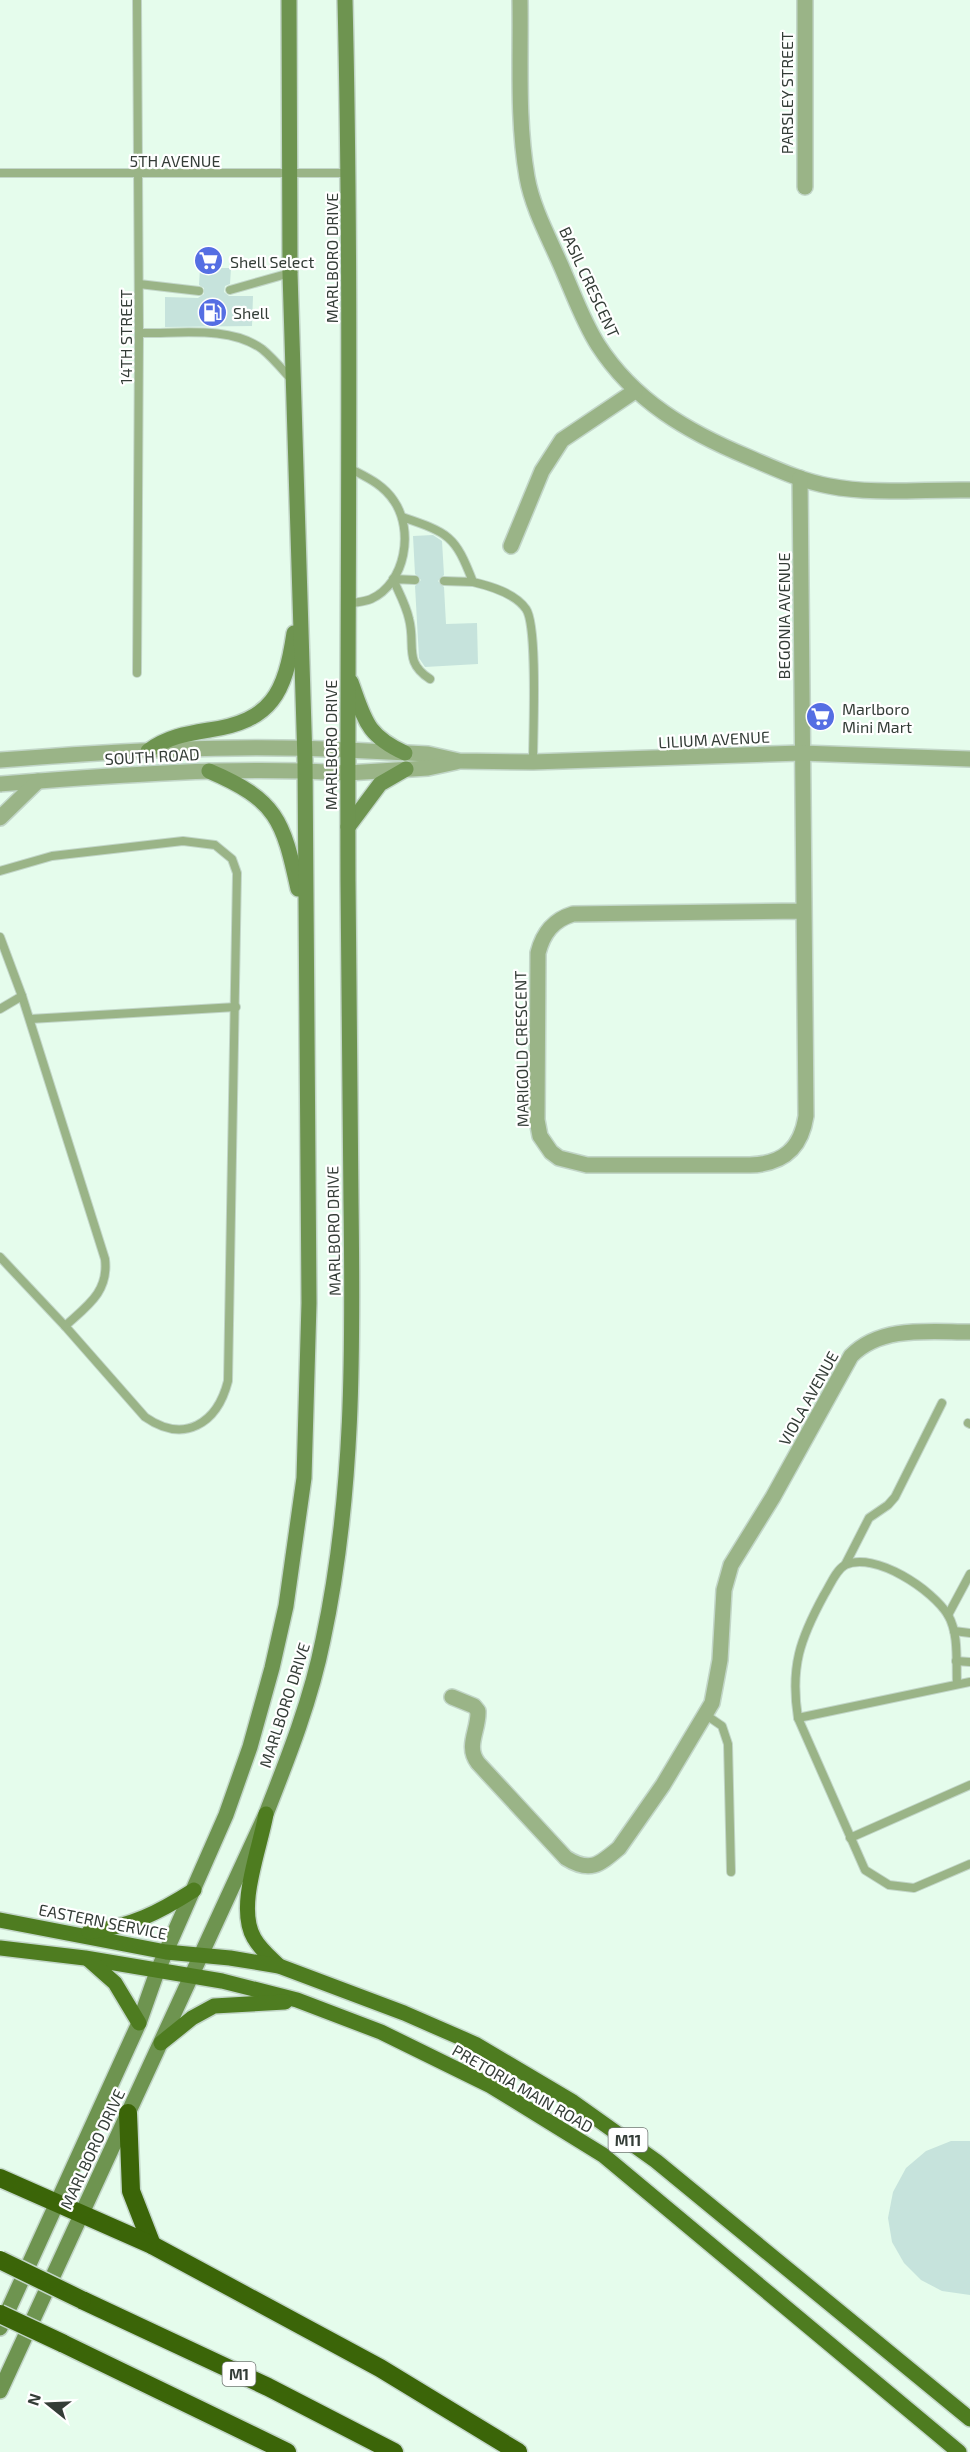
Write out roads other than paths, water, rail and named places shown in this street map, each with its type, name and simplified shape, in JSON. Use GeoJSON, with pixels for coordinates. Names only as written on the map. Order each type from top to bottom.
{"type":"FeatureCollection","features":[{"type":"Feature","properties":{"kind":"highway"},"geometry":{"type":"LineString","coordinates":[[128,2113],[131,2191],[152,2245]]}},
{"type":"Feature","properties":{"kind":"highway"},"geometry":{"type":"LineString","coordinates":[[0,2178],[152,2245],[380,2368],[518,2452]]}},
{"type":"Feature","properties":{"kind":"highway","name":"M1"},"geometry":{"type":"LineString","coordinates":[[0,2260],[268,2387],[394,2452]]}},
{"type":"Feature","properties":{"kind":"highway"},"geometry":{"type":"LineString","coordinates":[[0,2314],[287,2452]]}},
{"type":"Feature","properties":{"kind":"main road","name":"MARLBORO DRIVE"},"geometry":{"type":"LineString","coordinates":[[0,2328],[139,2023],[157,1972],[226,1815],[272,1668],[286,1606],[304,1478],[309,1304],[305,770],[290,273],[289,0]]}},
{"type":"Feature","properties":{"kind":"main road","name":"MARLBORO DRIVE"},"geometry":{"type":"LineString","coordinates":[[0,2391],[266,1814],[297,1734],[322,1645],[340,1545],[346,1493],[353,1305],[347,773],[349,173],[345,0]]}},
{"type":"Feature","properties":{"kind":"main road"},"geometry":{"type":"LineString","coordinates":[[148,751],[172,737],[244,723],[265,710],[275,699],[286,672],[299,597]]}},
{"type":"Feature","properties":{"kind":"main road"},"geometry":{"type":"LineString","coordinates":[[348,674],[364,718],[377,737],[405,753]]}},
{"type":"Feature","properties":{"kind":"main road"},"geometry":{"type":"LineString","coordinates":[[348,828],[380,784],[406,769]]}},
{"type":"Feature","properties":{"kind":"main road"},"geometry":{"type":"LineString","coordinates":[[209,771],[248,789],[275,817],[288,842],[305,918]]}},
{"type":"Feature","properties":{"kind":"main road"},"geometry":{"type":"LineString","coordinates":[[266,1814],[247,1916],[255,1940],[279,1966]]}},
{"type":"Feature","properties":{"kind":"main road"},"geometry":{"type":"LineString","coordinates":[[77,1934],[129,1925],[194,1890]]}},
{"type":"Feature","properties":{"kind":"main road","name":"EASTERN SERVICE"},"geometry":{"type":"LineString","coordinates":[[0,1920],[166,1952],[199,1956]]}},
{"type":"Feature","properties":{"kind":"main road","name":"M11"},"geometry":{"type":"LineString","coordinates":[[0,1947],[85,1958],[189,1978]]}},
{"type":"Feature","properties":{"kind":"main road","name":"PRETORIA MAIN ROAD"},"geometry":{"type":"LineString","coordinates":[[199,1956],[230,1958],[279,1966],[404,2013],[475,2044],[532,2076],[607,2124],[728,2218],[970,2419]]}},
{"type":"Feature","properties":{"kind":"main road"},"geometry":{"type":"LineString","coordinates":[[85,1958],[115,1983],[139,2023]]}},
{"type":"Feature","properties":{"kind":"main road","name":"PRETORIA MAIN ROAD"},"geometry":{"type":"LineString","coordinates":[[189,1978],[222,1981],[297,2000],[381,2032],[480,2081],[603,2156],[959,2452]]}},
{"type":"Feature","properties":{"kind":"main road"},"geometry":{"type":"LineString","coordinates":[[161,2043],[195,2016],[214,2006],[297,2000]]}},
{"type":"Feature","properties":{"kind":"street","name":"BASIL CRESCENT"},"geometry":{"type":"LineString","coordinates":[[520,0],[522,124],[528,181],[537,210],[597,344],[635,391],[673,421],[695,434],[800,478],[830,486],[870,491],[970,490]]}},
{"type":"Feature","properties":{"kind":"street","name":"PARSLEY STREET"},"geometry":{"type":"LineString","coordinates":[[805,0],[805,187]]}},
{"type":"Feature","properties":{"kind":"street"},"geometry":{"type":"LineString","coordinates":[[511,546],[542,471],[562,440],[635,391]]}},
{"type":"Feature","properties":{"kind":"street","name":"BEGONIA AVENUE"},"geometry":{"type":"LineString","coordinates":[[800,478],[801,753]]}},
{"type":"Feature","properties":{"kind":"street","name":"SOUTH ROAD"},"geometry":{"type":"LineString","coordinates":[[0,760],[148,751],[304,748],[347,750]]}},
{"type":"Feature","properties":{"kind":"street","name":"LILIUM AVENUE"},"geometry":{"type":"LineString","coordinates":[[347,750],[428,754],[459,761],[534,762],[801,753],[970,759]]}},
{"type":"Feature","properties":{"kind":"street","name":"MARIGOLD CRESCENT"},"geometry":{"type":"LineString","coordinates":[[801,753],[804,911],[806,1116],[800,1140],[792,1152],[782,1159],[766,1164],[587,1165],[559,1158],[545,1147],[537,1120],[538,953],[541,941],[556,922],[573,914],[804,911]]}},
{"type":"Feature","properties":{"kind":"street","name":"LILIUM AVENUE"},"geometry":{"type":"LineString","coordinates":[[347,773],[428,768],[459,761]]}},
{"type":"Feature","properties":{"kind":"street","name":"SOUTH ROAD"},"geometry":{"type":"LineString","coordinates":[[0,784],[122,774],[209,771],[305,770],[347,773]]}},
{"type":"Feature","properties":{"kind":"street"},"geometry":{"type":"LineString","coordinates":[[0,818],[38,781]]}},
{"type":"Feature","properties":{"kind":"street","name":"VIOLA AVENUE"},"geometry":{"type":"LineString","coordinates":[[452,1697],[474,1706],[478,1711],[472,1745],[474,1758],[566,1858],[578,1866],[601,1864],[619,1848],[663,1785],[706,1715],[717,1685],[724,1590],[731,1565],[773,1497],[847,1363],[860,1347],[872,1340],[901,1334],[970,1332]]}},
{"type":"Feature","properties":{"kind":"lane","name":"14TH STREET"},"geometry":{"type":"LineString","coordinates":[[137,0],[139,284],[137,674]]}},
{"type":"Feature","properties":{"kind":"lane","name":"5TH AVENUE"},"geometry":{"type":"LineString","coordinates":[[0,173],[349,173]]}},
{"type":"Feature","properties":{"kind":"lane"},"geometry":{"type":"LineString","coordinates":[[230,290],[290,273]]}},
{"type":"Feature","properties":{"kind":"lane"},"geometry":{"type":"LineString","coordinates":[[139,284],[199,291]]}},
{"type":"Feature","properties":{"kind":"lane"},"geometry":{"type":"LineString","coordinates":[[139,333],[218,330],[242,338],[262,349],[294,382]]}},
{"type":"Feature","properties":{"kind":"lane"},"geometry":{"type":"LineString","coordinates":[[348,467],[386,491],[402,517],[405,546],[402,560],[393,579],[370,599],[348,604]]}},
{"type":"Feature","properties":{"kind":"lane"},"geometry":{"type":"LineString","coordinates":[[402,517],[448,536],[463,556],[472,582]]}},
{"type":"Feature","properties":{"kind":"lane"},"geometry":{"type":"LineString","coordinates":[[393,579],[415,580]]}},
{"type":"Feature","properties":{"kind":"lane"},"geometry":{"type":"LineString","coordinates":[[393,579],[410,623],[414,664],[418,672],[430,679]]}},
{"type":"Feature","properties":{"kind":"lane"},"geometry":{"type":"LineString","coordinates":[[444,581],[472,582],[506,594],[524,606],[528,612],[532,635],[534,762]]}},
{"type":"Feature","properties":{"kind":"lane"},"geometry":{"type":"LineString","coordinates":[[0,871],[52,856],[183,841],[215,845],[232,860],[237,873],[236,1007],[228,1381],[217,1410],[208,1420],[198,1425],[171,1429],[157,1426],[132,1405],[65,1326],[0,1257]]}},
{"type":"Feature","properties":{"kind":"lane"},"geometry":{"type":"LineString","coordinates":[[0,937],[30,1019],[106,1271],[99,1295],[65,1326]]}},
{"type":"Feature","properties":{"kind":"lane"},"geometry":{"type":"LineString","coordinates":[[0,1009],[22,996]]}},
{"type":"Feature","properties":{"kind":"lane"},"geometry":{"type":"LineString","coordinates":[[30,1019],[236,1007]]}},
{"type":"Feature","properties":{"kind":"lane"},"geometry":{"type":"LineString","coordinates":[[942,1402],[895,1497],[888,1505],[869,1518],[845,1566],[835,1576],[806,1628],[798,1649],[794,1692],[798,1718],[865,1870],[890,1885],[914,1888],[970,1864]]}},
{"type":"Feature","properties":{"kind":"lane"},"geometry":{"type":"LineString","coordinates":[[845,1566],[857,1563],[885,1567],[907,1577],[938,1603],[948,1615],[954,1631],[957,1683]]}},
{"type":"Feature","properties":{"kind":"lane"},"geometry":{"type":"LineString","coordinates":[[948,1615],[970,1574]]}},
{"type":"Feature","properties":{"kind":"lane"},"geometry":{"type":"LineString","coordinates":[[954,1631],[970,1633]]}},
{"type":"Feature","properties":{"kind":"lane"},"geometry":{"type":"LineString","coordinates":[[956,1661],[970,1662]]}},
{"type":"Feature","properties":{"kind":"lane"},"geometry":{"type":"LineString","coordinates":[[798,1718],[970,1682]]}},
{"type":"Feature","properties":{"kind":"lane"},"geometry":{"type":"LineString","coordinates":[[706,1715],[722,1726],[728,1744],[731,1872]]}},
{"type":"Feature","properties":{"kind":"lane"},"geometry":{"type":"LineString","coordinates":[[850,1838],[970,1785]]}},
{"type":"Feature","properties":{"kind":"place","name":"Shell Select"},"geometry":{"type":"Point","coordinates":[209,261]}},
{"type":"Feature","properties":{"kind":"place","name":"Shell"},"geometry":{"type":"Point","coordinates":[212,312]}},
{"type":"Feature","properties":{"kind":"place","name":"Marlboro Mini Mart"},"geometry":{"type":"Point","coordinates":[821,717]}}]}
